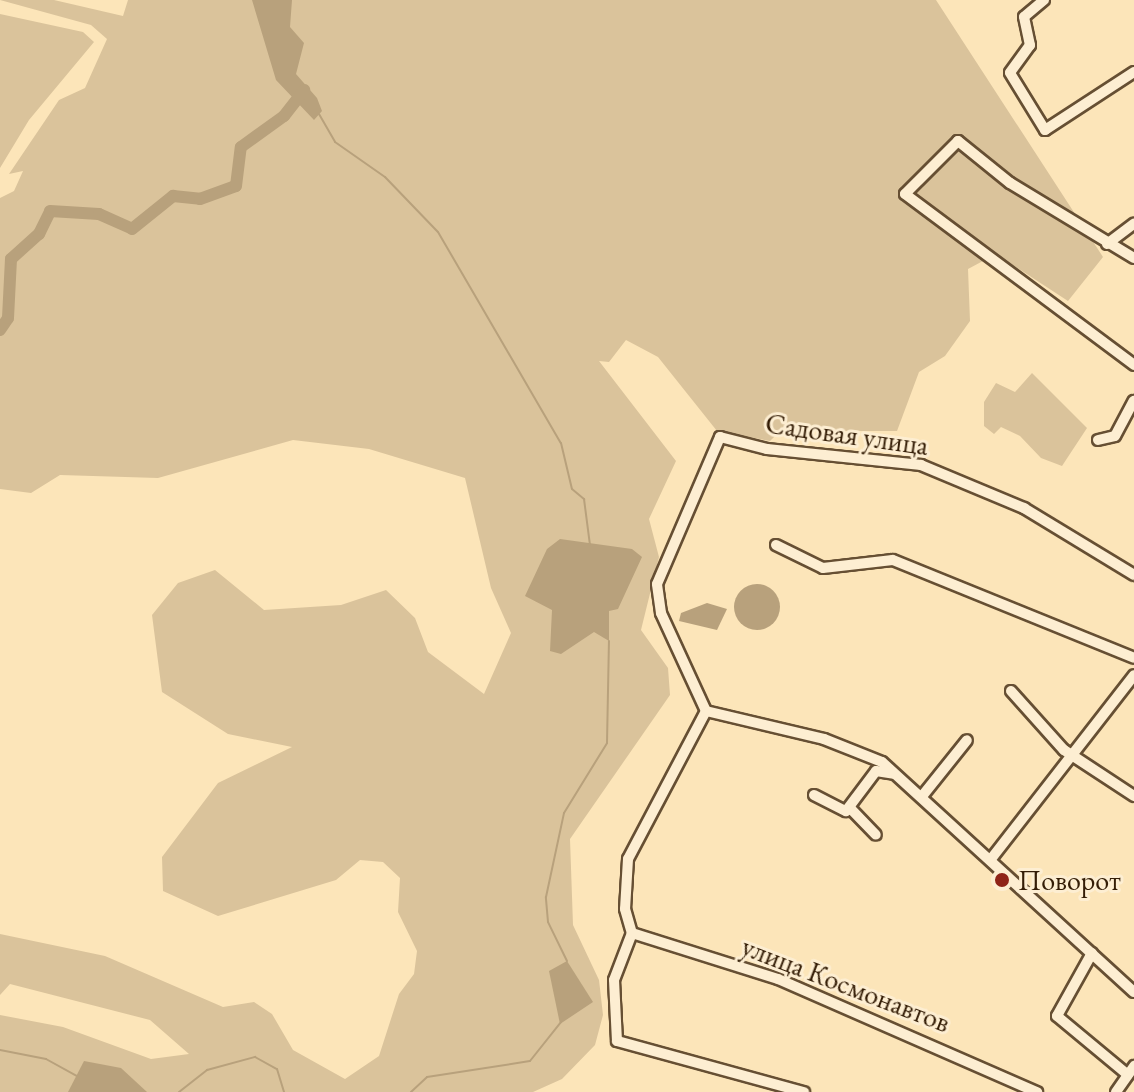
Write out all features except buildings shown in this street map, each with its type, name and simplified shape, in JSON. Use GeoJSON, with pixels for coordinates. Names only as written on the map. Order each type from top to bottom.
{"type":"FeatureCollection","features":[{"type":"Feature","properties":{"kind":"street"},"geometry":{"type":"LineString","coordinates":[[1044,0],[1024,17],[1030,45],[1010,73],[1045,130],[1134,72]]}},
{"type":"Feature","properties":{"kind":"street"},"geometry":{"type":"LineString","coordinates":[[1134,258],[1107,244],[958,141],[905,194],[1134,365]]}},
{"type":"Feature","properties":{"kind":"street"},"geometry":{"type":"LineString","coordinates":[[1107,244],[1134,224]]}},
{"type":"Feature","properties":{"kind":"street"},"geometry":{"type":"LineString","coordinates":[[1098,440],[1115,436],[1134,401]]}},
{"type":"Feature","properties":{"kind":"street","name":"Садовая улица"},"geometry":{"type":"LineString","coordinates":[[706,711],[661,613],[657,584],[720,437],[767,449],[921,465],[1024,508],[1134,575]]}},
{"type":"Feature","properties":{"kind":"street"},"geometry":{"type":"LineString","coordinates":[[776,545],[823,568],[893,560],[1134,658]]}},
{"type":"Feature","properties":{"kind":"street"},"geometry":{"type":"LineString","coordinates":[[991,859],[1134,675]]}},
{"type":"Feature","properties":{"kind":"street"},"geometry":{"type":"LineString","coordinates":[[1011,691],[1074,753],[1134,796]]}},
{"type":"Feature","properties":{"kind":"street"},"geometry":{"type":"LineString","coordinates":[[804,1092],[617,1041],[614,980],[632,933],[625,909],[628,859],[706,711],[824,739],[896,773],[1134,992]]}},
{"type":"Feature","properties":{"kind":"street"},"geometry":{"type":"LineString","coordinates":[[923,795],[967,740]]}},
{"type":"Feature","properties":{"kind":"street"},"geometry":{"type":"LineString","coordinates":[[850,808],[876,771],[896,773]]}},
{"type":"Feature","properties":{"kind":"street"},"geometry":{"type":"LineString","coordinates":[[814,795],[850,808],[876,835]]}},
{"type":"Feature","properties":{"kind":"street","name":"улица Космонавтов"},"geometry":{"type":"LineString","coordinates":[[632,933],[778,979],[1037,1092]]}},
{"type":"Feature","properties":{"kind":"street"},"geometry":{"type":"LineString","coordinates":[[1092,953],[1057,1016],[1131,1071],[1116,1092]]}},
{"type":"Feature","properties":{"kind":"shaded area"},"geometry":{"type":"Polygon","coordinates":[[[0,0],[54,0],[123,16],[128,0],[936,0],[1103,257],[1068,301],[996,254],[968,269],[970,321],[945,356],[919,372],[897,431],[780,431],[770,441],[717,431],[658,357],[626,340],[609,362],[599,361],[676,461],[649,519],[659,557],[641,630],[668,668],[670,695],[570,839],[573,925],[599,980],[603,1015],[595,1045],[562,1079],[533,1092],[0,1092],[0,1015],[63,1027],[151,1059],[189,1054],[150,1020],[10,984],[0,995],[0,934],[105,956],[223,1007],[254,1002],[272,1014],[293,1050],[345,1079],[379,1056],[399,994],[414,974],[417,951],[398,912],[400,878],[383,862],[360,860],[336,880],[218,916],[163,891],[162,857],[218,783],[292,747],[228,734],[162,692],[152,615],[178,583],[215,570],[264,610],[341,605],[386,590],[415,618],[428,652],[484,694],[511,633],[491,588],[465,478],[369,449],[293,440],[158,478],[60,475],[31,493],[0,489],[0,198],[14,191],[23,171],[9,174],[59,100],[85,88],[107,39],[91,25],[0,0]]]}},
{"type":"Feature","properties":{"kind":"shaded area"},"geometry":{"type":"Polygon","coordinates":[[[252,0],[292,0],[290,27],[304,43],[296,74],[317,98],[322,111],[314,120],[276,80],[252,0]]]}},
{"type":"Feature","properties":{"kind":"shaded area"},"geometry":{"type":"Polygon","coordinates":[[[0,14],[83,32],[94,42],[29,120],[0,168],[0,14]]]}},
{"type":"Feature","properties":{"kind":"shaded area"},"geometry":{"type":"Polygon","coordinates":[[[1032,373],[1087,428],[1062,466],[1041,458],[1020,436],[1001,427],[994,434],[984,426],[984,402],[996,383],[1015,392],[1032,373]]]}},
{"type":"Feature","properties":{"kind":"shaded area"},"geometry":{"type":"Polygon","coordinates":[[[560,539],[632,549],[642,557],[618,609],[609,611],[609,641],[594,632],[561,654],[550,651],[552,610],[525,596],[547,549],[560,539]]]}},
{"type":"Feature","properties":{"kind":"shaded area"},"geometry":{"type":"Polygon","coordinates":[[[757,584],[773,591],[780,607],[773,623],[757,630],[741,623],[734,607],[741,591],[757,584]]]}},
{"type":"Feature","properties":{"kind":"shaded area"},"geometry":{"type":"Polygon","coordinates":[[[707,603],[727,609],[717,630],[679,621],[681,613],[707,603]]]}},
{"type":"Feature","properties":{"kind":"shaded area"},"geometry":{"type":"Polygon","coordinates":[[[567,961],[593,1002],[560,1024],[549,971],[567,961]]]}},
{"type":"Feature","properties":{"kind":"shaded area"},"geometry":{"type":"Polygon","coordinates":[[[84,1061],[121,1068],[147,1092],[68,1092],[84,1061]]]}},
{"type":"Feature","properties":{"kind":"waterway"},"geometry":{"type":"LineString","coordinates":[[0,330],[8,318],[11,259],[39,234],[50,211],[99,214],[132,229],[173,196],[200,199],[236,186],[241,147],[284,116],[304,90]]}},
{"type":"Feature","properties":{"kind":"waterway"},"geometry":{"type":"LineString","coordinates":[[319,114],[335,142],[385,177],[438,232],[561,443],[572,489],[584,499],[590,545]]}},
{"type":"Feature","properties":{"kind":"waterway"},"geometry":{"type":"LineString","coordinates":[[567,961],[548,922],[546,897],[564,813],[607,743],[609,641]]}},
{"type":"Feature","properties":{"kind":"waterway"},"geometry":{"type":"LineString","coordinates":[[411,1092],[427,1077],[530,1061],[561,1022]]}},
{"type":"Feature","properties":{"kind":"waterway"},"geometry":{"type":"LineString","coordinates":[[0,1050],[46,1059],[77,1076]]}},
{"type":"Feature","properties":{"kind":"waterway"},"geometry":{"type":"LineString","coordinates":[[179,1092],[207,1070],[255,1057],[277,1069],[284,1092]]}},
{"type":"Feature","properties":{"kind":"place","name":"Поворот"},"geometry":{"type":"Point","coordinates":[1002,880]}}]}
